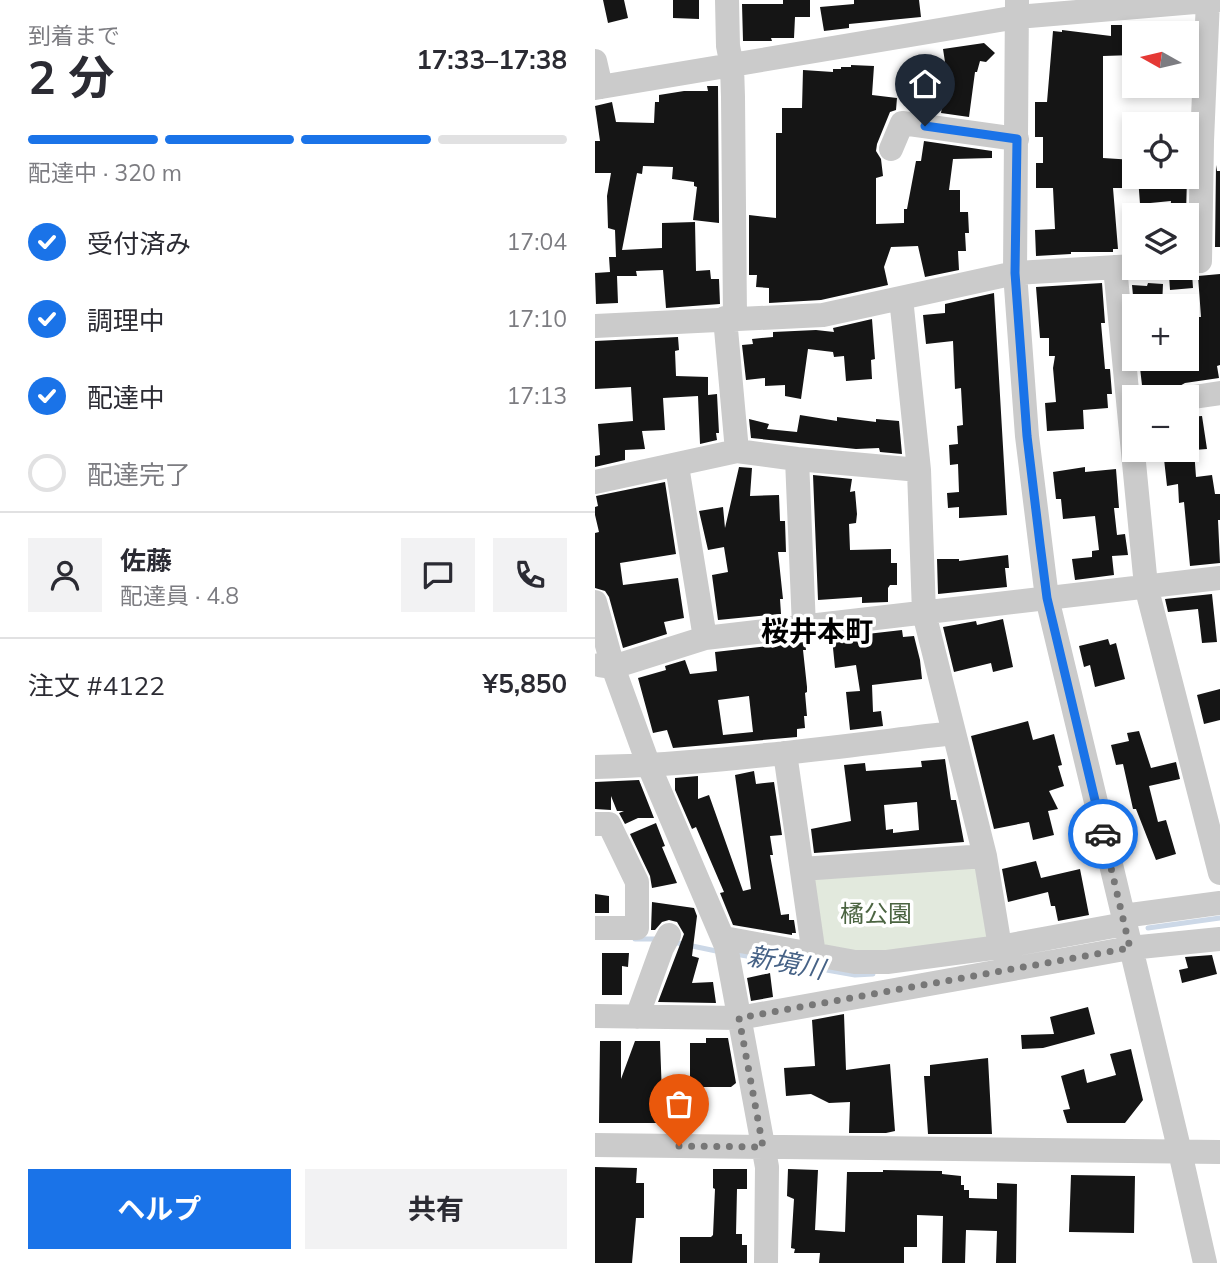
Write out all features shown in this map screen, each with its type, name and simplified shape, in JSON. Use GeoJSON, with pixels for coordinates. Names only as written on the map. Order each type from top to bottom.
{"type":"FeatureCollection","features":[{"type":"Feature","properties":{"kind":"street"},"geometry":{"type":"LineString","coordinates":[[727,0],[728,46],[732,65],[730,318],[737,451]]}},
{"type":"Feature","properties":{"kind":"street"},"geometry":{"type":"LineString","coordinates":[[1202,260],[1202,141],[1208,0]]}},
{"type":"Feature","properties":{"kind":"street"},"geometry":{"type":"LineString","coordinates":[[595,61],[598,87],[732,65],[1017,9],[1220,0]]}},
{"type":"Feature","properties":{"kind":"street"},"geometry":{"type":"LineString","coordinates":[[1017,9],[1015,273],[1027,436],[1047,598],[1205,1263]]}},
{"type":"Feature","properties":{"kind":"street"},"geometry":{"type":"LineString","coordinates":[[891,149],[902,123],[1017,139]]}},
{"type":"Feature","properties":{"kind":"street"},"geometry":{"type":"LineString","coordinates":[[595,326],[823,315],[1015,273],[1122,267]]}},
{"type":"Feature","properties":{"kind":"street"},"geometry":{"type":"LineString","coordinates":[[1126,280],[1131,385]]}},
{"type":"Feature","properties":{"kind":"street"},"geometry":{"type":"LineString","coordinates":[[901,298],[919,470],[924,613],[985,856],[1000,947]]}},
{"type":"Feature","properties":{"kind":"street"},"geometry":{"type":"LineString","coordinates":[[1199,396],[1220,393]]}},
{"type":"Feature","properties":{"kind":"street"},"geometry":{"type":"LineString","coordinates":[[595,482],[737,451],[797,460],[919,470]]}},
{"type":"Feature","properties":{"kind":"street"},"geometry":{"type":"LineString","coordinates":[[797,460],[804,626]]}},
{"type":"Feature","properties":{"kind":"street"},"geometry":{"type":"LineString","coordinates":[[1136,462],[1146,586],[1220,873]]}},
{"type":"Feature","properties":{"kind":"street"},"geometry":{"type":"LineString","coordinates":[[677,466],[705,638]]}},
{"type":"Feature","properties":{"kind":"street"},"geometry":{"type":"LineString","coordinates":[[604,666],[705,638],[1220,578]]}},
{"type":"Feature","properties":{"kind":"street"},"geometry":{"type":"LineString","coordinates":[[595,602],[604,666],[726,948],[767,1167],[766,1263]]}},
{"type":"Feature","properties":{"kind":"street"},"geometry":{"type":"LineString","coordinates":[[595,767],[649,766],[953,733]]}},
{"type":"Feature","properties":{"kind":"street"},"geometry":{"type":"LineString","coordinates":[[785,753],[814,955]]}},
{"type":"Feature","properties":{"kind":"street"},"geometry":{"type":"LineString","coordinates":[[595,824],[609,824],[637,882],[637,928],[595,928]]}},
{"type":"Feature","properties":{"kind":"street"},"geometry":{"type":"LineString","coordinates":[[802,869],[985,856]]}},
{"type":"Feature","properties":{"kind":"street"},"geometry":{"type":"LineString","coordinates":[[726,948],[814,955],[855,962],[887,962],[1000,947],[1124,920],[1220,903]]}},
{"type":"Feature","properties":{"kind":"street"},"geometry":{"type":"LineString","coordinates":[[638,1017],[667,939]]}},
{"type":"Feature","properties":{"kind":"street"},"geometry":{"type":"LineString","coordinates":[[595,1016],[739,1018],[1130,948],[1220,939]]}},
{"type":"Feature","properties":{"kind":"street"},"geometry":{"type":"LineString","coordinates":[[595,1145],[1220,1152]]}},
{"type":"Feature","properties":{"kind":"green space","name":"橘公園"},"geometry":{"type":"Polygon","coordinates":[[[978,862],[988,937],[895,955],[823,948],[812,880],[978,862]]]}},
{"type":"Feature","properties":{"kind":"building"},"geometry":{"type":"Polygon","coordinates":[[[603,0],[624,0],[628,18],[608,23],[603,0]]]}},
{"type":"Feature","properties":{"kind":"building"},"geometry":{"type":"Polygon","coordinates":[[[673,0],[699,0],[699,19],[673,18],[673,0]]]}},
{"type":"Feature","properties":{"kind":"building"},"geometry":{"type":"Polygon","coordinates":[[[783,0],[810,0],[810,17],[795,17],[794,38],[743,41],[742,4],[783,4],[783,0]]]}},
{"type":"Feature","properties":{"kind":"building"},"geometry":{"type":"Polygon","coordinates":[[[854,0],[919,0],[921,17],[849,24],[849,28],[824,31],[820,7],[854,4],[854,0]]]}},
{"type":"Feature","properties":{"kind":"building"},"geometry":{"type":"Polygon","coordinates":[[[1111,25],[1122,25],[1122,55],[1103,56],[1103,158],[1122,159],[1122,188],[1113,188],[1118,249],[1113,249],[1113,252],[1071,252],[1036,256],[1035,230],[1055,229],[1053,188],[1036,188],[1036,163],[1043,163],[1043,137],[1035,137],[1035,102],[1047,102],[1053,31],[1111,36],[1111,25]]]}},
{"type":"Feature","properties":{"kind":"building"},"geometry":{"type":"Polygon","coordinates":[[[984,43],[995,53],[986,62],[980,61],[975,72],[969,117],[941,113],[943,100],[910,96],[914,65],[938,68],[937,63],[945,62],[943,49],[984,43]]]}},
{"type":"Feature","properties":{"kind":"building"},"geometry":{"type":"Polygon","coordinates":[[[851,65],[874,66],[872,95],[897,98],[896,110],[890,112],[877,144],[876,151],[881,159],[883,176],[876,178],[876,224],[904,223],[904,209],[907,209],[916,161],[921,161],[924,141],[992,151],[992,158],[953,159],[949,190],[960,190],[960,212],[968,212],[966,251],[958,251],[959,270],[925,277],[918,246],[891,247],[884,267],[888,285],[821,300],[769,303],[769,288],[756,287],[757,275],[749,275],[749,215],[776,218],[776,133],[782,133],[782,108],[802,108],[803,70],[833,72],[833,69],[851,65]]]}},
{"type":"Feature","properties":{"kind":"building"},"geometry":{"type":"Polygon","coordinates":[[[707,86],[718,86],[719,223],[693,220],[697,187],[694,182],[672,179],[673,167],[643,166],[642,174],[637,173],[622,250],[662,248],[662,223],[695,222],[696,271],[710,270],[711,279],[719,279],[720,304],[666,308],[663,270],[636,271],[637,276],[617,276],[618,303],[596,304],[595,273],[610,272],[609,257],[616,257],[615,230],[608,228],[607,196],[611,173],[595,173],[595,141],[600,141],[595,106],[612,102],[616,122],[654,123],[655,102],[659,102],[659,95],[708,91],[707,86]]]}},
{"type":"Feature","properties":{"kind":"building"},"geometry":{"type":"Polygon","coordinates":[[[1216,165],[1217,171],[1220,171],[1220,247],[1215,247],[1216,165]]]}},
{"type":"Feature","properties":{"kind":"building"},"geometry":{"type":"Polygon","coordinates":[[[1139,189],[1187,189],[1186,203],[1140,203],[1139,189]]]}},
{"type":"Feature","properties":{"kind":"building"},"geometry":{"type":"Polygon","coordinates":[[[1220,274],[1220,365],[1217,366],[1219,378],[1181,385],[1142,385],[1140,371],[1199,371],[1199,276],[1220,274]]]}},
{"type":"Feature","properties":{"kind":"building"},"geometry":{"type":"Polygon","coordinates":[[[1169,280],[1192,280],[1193,288],[1170,290],[1169,280]]]}},
{"type":"Feature","properties":{"kind":"building"},"geometry":{"type":"Polygon","coordinates":[[[1102,283],[1105,323],[1101,323],[1105,369],[1110,369],[1112,394],[1107,394],[1108,408],[1083,410],[1084,429],[1047,431],[1045,403],[1056,402],[1053,368],[1055,356],[1049,356],[1049,338],[1040,338],[1036,287],[1102,283]]]}},
{"type":"Feature","properties":{"kind":"building"},"geometry":{"type":"Polygon","coordinates":[[[1148,283],[1163,284],[1163,294],[1133,294],[1132,285],[1147,286],[1148,283]]]}},
{"type":"Feature","properties":{"kind":"building"},"geometry":{"type":"Polygon","coordinates":[[[994,293],[1007,515],[959,518],[959,507],[948,508],[947,493],[959,492],[958,464],[950,465],[949,445],[958,444],[957,426],[963,425],[961,388],[955,389],[953,341],[926,344],[923,315],[945,313],[945,304],[994,293]]]}},
{"type":"Feature","properties":{"kind":"building"},"geometry":{"type":"Polygon","coordinates":[[[872,319],[875,359],[871,360],[872,379],[846,381],[844,356],[834,357],[833,352],[808,349],[801,399],[785,396],[785,385],[765,386],[765,378],[746,380],[742,345],[753,344],[752,339],[773,337],[773,332],[834,332],[833,328],[872,319]]]}},
{"type":"Feature","properties":{"kind":"building"},"geometry":{"type":"Polygon","coordinates":[[[678,337],[679,350],[675,351],[676,376],[708,377],[708,395],[717,394],[717,440],[700,444],[698,396],[663,398],[665,430],[642,431],[645,449],[625,450],[625,460],[595,467],[595,456],[600,455],[598,424],[633,421],[631,387],[595,389],[595,341],[678,337]]]}},
{"type":"Feature","properties":{"kind":"building"},"geometry":{"type":"Polygon","coordinates":[[[800,415],[837,421],[837,417],[876,422],[876,419],[899,421],[902,454],[880,452],[879,448],[856,449],[751,438],[749,419],[769,424],[767,429],[797,432],[800,415]]]}},
{"type":"Feature","properties":{"kind":"building"},"geometry":{"type":"Polygon","coordinates":[[[1199,416],[1202,416],[1207,449],[1199,450],[1199,416]]]}},
{"type":"Feature","properties":{"kind":"building"},"geometry":{"type":"Polygon","coordinates":[[[1164,462],[1195,462],[1196,477],[1212,475],[1215,494],[1220,494],[1220,563],[1190,566],[1184,502],[1179,503],[1178,484],[1167,486],[1164,462]]]}},
{"type":"Feature","properties":{"kind":"building"},"geometry":{"type":"Polygon","coordinates":[[[739,467],[752,468],[750,496],[779,495],[780,521],[785,521],[786,552],[778,552],[783,599],[780,599],[781,614],[718,620],[712,575],[728,572],[724,547],[708,550],[699,511],[723,507],[725,528],[739,467]]]}},
{"type":"Feature","properties":{"kind":"building"},"geometry":{"type":"Polygon","coordinates":[[[1085,467],[1085,472],[1116,469],[1119,508],[1114,508],[1117,535],[1125,534],[1128,555],[1112,556],[1114,575],[1075,580],[1072,559],[1092,557],[1092,551],[1099,550],[1095,516],[1063,519],[1061,499],[1056,499],[1053,472],[1085,467]]]}},
{"type":"Feature","properties":{"kind":"building"},"geometry":{"type":"Polygon","coordinates":[[[813,475],[852,479],[850,492],[855,491],[857,514],[856,523],[849,524],[850,550],[891,549],[891,563],[897,563],[897,585],[890,585],[888,588],[888,602],[862,603],[862,597],[818,600],[813,475]]]}},
{"type":"Feature","properties":{"kind":"building"},"geometry":{"type":"Polygon","coordinates":[[[665,482],[676,554],[620,563],[623,585],[678,578],[684,618],[664,622],[667,634],[623,648],[609,597],[605,591],[595,588],[595,533],[599,532],[595,515],[595,507],[598,506],[596,496],[665,482]]]}},
{"type":"Feature","properties":{"kind":"building"},"geometry":{"type":"Polygon","coordinates":[[[1008,555],[1009,568],[1005,568],[1007,587],[938,594],[937,559],[959,561],[1008,555]]]}},
{"type":"Feature","properties":{"kind":"building"},"geometry":{"type":"Polygon","coordinates":[[[1212,594],[1217,642],[1202,643],[1198,609],[1168,612],[1165,599],[1212,594]]]}},
{"type":"Feature","properties":{"kind":"building"},"geometry":{"type":"Polygon","coordinates":[[[1003,619],[1013,667],[993,672],[991,663],[954,672],[943,627],[976,621],[977,625],[1003,619]]]}},
{"type":"Feature","properties":{"kind":"building"},"geometry":{"type":"Polygon","coordinates":[[[902,630],[903,637],[914,636],[922,679],[872,685],[873,712],[881,711],[883,726],[850,730],[846,692],[860,691],[856,665],[835,668],[832,638],[902,630]]]}},
{"type":"Feature","properties":{"kind":"building"},"geometry":{"type":"Polygon","coordinates":[[[1108,639],[1110,645],[1116,643],[1125,679],[1095,687],[1090,665],[1084,667],[1079,646],[1108,639]]]}},
{"type":"Feature","properties":{"kind":"building"},"geometry":{"type":"Polygon","coordinates":[[[805,642],[806,650],[803,650],[807,716],[804,716],[805,728],[797,729],[797,737],[673,748],[667,730],[653,733],[638,678],[666,670],[665,666],[685,660],[690,674],[717,671],[715,652],[805,642]],[[749,696],[718,700],[723,735],[753,732],[749,696]]]}},
{"type":"Feature","properties":{"kind":"building"},"geometry":{"type":"Polygon","coordinates":[[[1220,689],[1220,720],[1204,724],[1197,695],[1220,689]]]}},
{"type":"Feature","properties":{"kind":"building"},"geometry":{"type":"Polygon","coordinates":[[[1028,721],[1033,740],[1054,734],[1062,765],[1058,766],[1064,786],[1049,791],[1058,809],[1048,811],[1054,835],[1033,840],[1029,822],[994,829],[971,736],[1028,721]]]}},
{"type":"Feature","properties":{"kind":"building"},"geometry":{"type":"Polygon","coordinates":[[[1139,731],[1151,768],[1176,762],[1180,779],[1149,786],[1158,822],[1166,820],[1176,854],[1156,860],[1136,809],[1133,809],[1123,764],[1116,765],[1111,745],[1129,741],[1127,733],[1139,731]]]}},
{"type":"Feature","properties":{"kind":"building"},"geometry":{"type":"Polygon","coordinates":[[[945,759],[951,800],[956,800],[964,842],[814,853],[811,829],[851,821],[844,765],[865,763],[866,771],[922,767],[921,761],[945,759]],[[917,802],[884,805],[886,830],[893,829],[893,833],[919,830],[917,802]]]}},
{"type":"Feature","properties":{"kind":"building"},"geometry":{"type":"Polygon","coordinates":[[[754,771],[756,784],[774,782],[782,835],[770,836],[773,855],[770,855],[781,915],[789,914],[789,920],[794,920],[796,933],[792,935],[733,925],[720,893],[724,892],[696,827],[692,829],[675,790],[675,778],[698,776],[698,799],[709,795],[743,891],[751,889],[735,775],[754,771]]]}},
{"type":"Feature","properties":{"kind":"building"},"geometry":{"type":"Polygon","coordinates":[[[639,780],[654,818],[638,818],[625,824],[619,813],[624,811],[617,811],[611,796],[611,810],[595,809],[595,782],[639,780]]]}},
{"type":"Feature","properties":{"kind":"building"},"geometry":{"type":"Polygon","coordinates":[[[656,823],[665,846],[662,847],[677,883],[652,888],[650,876],[630,834],[656,823]]]}},
{"type":"Feature","properties":{"kind":"building"},"geometry":{"type":"Polygon","coordinates":[[[1036,861],[1041,878],[1080,869],[1089,915],[1058,921],[1048,892],[1008,902],[1002,869],[1036,861]]]}},
{"type":"Feature","properties":{"kind":"building"},"geometry":{"type":"Polygon","coordinates":[[[595,894],[609,896],[609,913],[595,913],[595,894]]]}},
{"type":"Feature","properties":{"kind":"building"},"geometry":{"type":"Polygon","coordinates":[[[652,902],[694,908],[697,916],[692,956],[699,958],[692,983],[713,982],[716,1003],[658,1002],[684,934],[677,922],[669,920],[651,930],[652,902]]]}},
{"type":"Feature","properties":{"kind":"building"},"geometry":{"type":"Polygon","coordinates":[[[602,953],[629,953],[628,967],[622,966],[622,995],[602,995],[602,953]]]}},
{"type":"Feature","properties":{"kind":"building"},"geometry":{"type":"Polygon","coordinates":[[[1212,955],[1217,974],[1182,983],[1179,970],[1188,968],[1185,957],[1212,955]]]}},
{"type":"Feature","properties":{"kind":"building"},"geometry":{"type":"Polygon","coordinates":[[[770,973],[773,997],[751,1001],[747,978],[770,973]]]}},
{"type":"Feature","properties":{"kind":"building"},"geometry":{"type":"Polygon","coordinates":[[[1088,1007],[1095,1034],[1043,1048],[1022,1049],[1021,1035],[1054,1034],[1050,1017],[1088,1007]]]}},
{"type":"Feature","properties":{"kind":"building"},"geometry":{"type":"Polygon","coordinates":[[[844,1014],[846,1070],[890,1064],[895,1131],[849,1133],[850,1102],[829,1103],[811,1094],[786,1096],[784,1068],[815,1066],[812,1020],[844,1014]]]}},
{"type":"Feature","properties":{"kind":"building"},"geometry":{"type":"Polygon","coordinates":[[[706,1038],[728,1038],[736,1083],[731,1087],[690,1087],[690,1043],[706,1043],[706,1038]]]}},
{"type":"Feature","properties":{"kind":"building"},"geometry":{"type":"Polygon","coordinates":[[[600,1041],[621,1041],[621,1079],[635,1041],[660,1041],[663,1123],[599,1123],[600,1041]]]}},
{"type":"Feature","properties":{"kind":"building"},"geometry":{"type":"Polygon","coordinates":[[[1131,1049],[1143,1100],[1125,1123],[1067,1123],[1063,1110],[1070,1109],[1061,1076],[1084,1069],[1087,1083],[1116,1075],[1110,1054],[1131,1049]]]}},
{"type":"Feature","properties":{"kind":"building"},"geometry":{"type":"Polygon","coordinates":[[[988,1058],[992,1134],[928,1134],[924,1076],[930,1076],[930,1065],[988,1058]]]}},
{"type":"Feature","properties":{"kind":"building"},"geometry":{"type":"Polygon","coordinates":[[[595,1167],[637,1168],[636,1183],[644,1183],[644,1218],[636,1218],[632,1263],[595,1263],[595,1167]]]}},
{"type":"Feature","properties":{"kind":"building"},"geometry":{"type":"Polygon","coordinates":[[[713,1169],[747,1169],[747,1189],[737,1189],[736,1234],[742,1234],[742,1245],[747,1245],[747,1263],[680,1263],[680,1237],[713,1235],[713,1169]]]}},
{"type":"Feature","properties":{"kind":"building"},"geometry":{"type":"Polygon","coordinates":[[[788,1169],[818,1170],[815,1230],[845,1232],[847,1172],[942,1171],[942,1174],[961,1176],[961,1185],[964,1185],[964,1190],[969,1190],[969,1198],[997,1199],[997,1183],[1017,1184],[1016,1263],[996,1263],[997,1231],[966,1230],[965,1263],[942,1263],[943,1216],[917,1215],[917,1247],[904,1247],[904,1263],[819,1263],[820,1253],[794,1253],[795,1249],[791,1248],[794,1199],[787,1196],[788,1169]]]}},
{"type":"Feature","properties":{"kind":"building"},"geometry":{"type":"Polygon","coordinates":[[[1071,1175],[1135,1176],[1134,1233],[1069,1232],[1071,1175]]]}},
{"type":"Feature","properties":{"kind":"waterway","name":"新境川"},"geometry":{"type":"LineString","coordinates":[[1148,928],[1220,918]]}},
{"type":"Feature","properties":{"kind":"waterway","name":"新境川"},"geometry":{"type":"LineString","coordinates":[[635,939],[660,939]]}},
{"type":"Feature","properties":{"kind":"waterway","name":"新境川"},"geometry":{"type":"LineString","coordinates":[[673,942],[721,952]]}},
{"type":"Feature","properties":{"kind":"waterway","name":"新境川"},"geometry":{"type":"LineString","coordinates":[[735,954],[855,975],[873,974]]}},
{"type":"Feature","properties":{"kind":"way so far"},"geometry":{"type":"LineString","coordinates":[[679,1146],[763,1147],[739,1018],[1130,948],[1103,834]]}},
{"type":"Feature","properties":{"kind":"district","name":"桜井本町"},"geometry":{"type":"Point","coordinates":[817,630]}},
{"type":"Feature","properties":{"kind":"route"},"geometry":{"type":"LineString","coordinates":[[925,126],[1017,139],[1015,273],[1027,436],[1040,544],[1047,598],[1103,834]]}}]}
